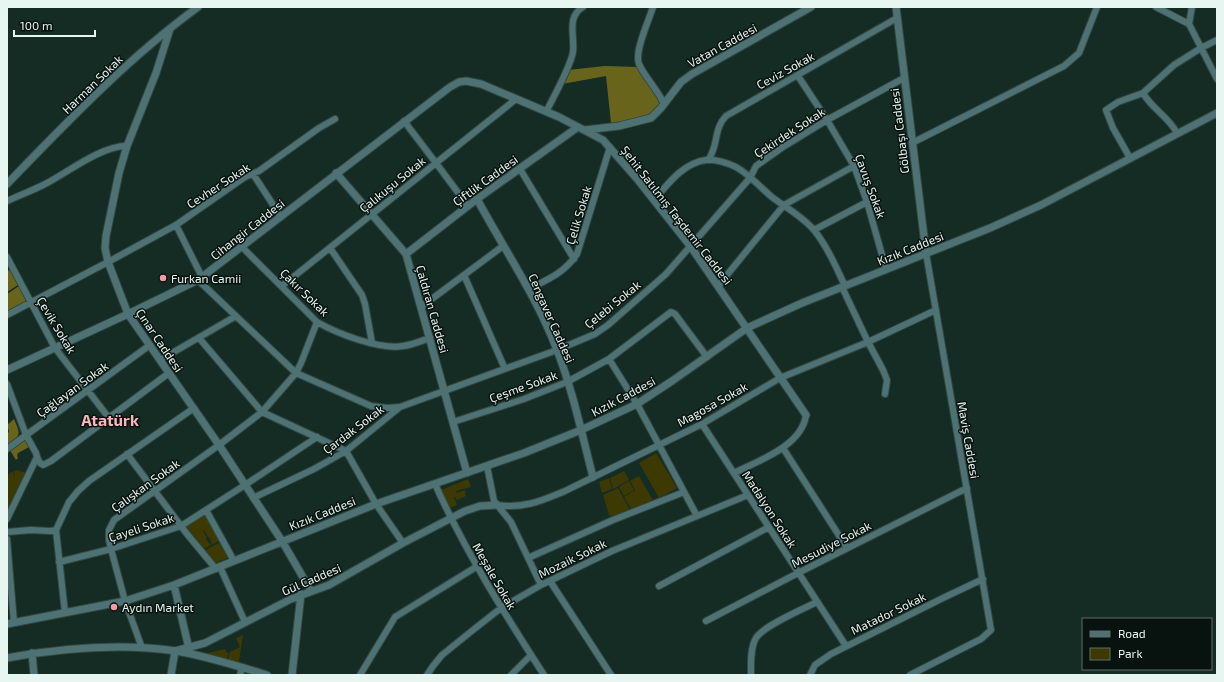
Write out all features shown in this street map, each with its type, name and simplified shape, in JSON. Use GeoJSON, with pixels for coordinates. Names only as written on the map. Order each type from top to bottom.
{"type":"FeatureCollection","features":[{"type":"Feature","properties":{"kind":"street","name":"Harman Sokak"},"geometry":{"type":"LineString","coordinates":[[7,184],[124,68],[198,7]]}},
{"type":"Feature","properties":{"kind":"street"},"geometry":{"type":"LineString","coordinates":[[546,112],[570,62],[573,47],[573,17],[576,12],[583,7]]}},
{"type":"Feature","properties":{"kind":"street"},"geometry":{"type":"LineString","coordinates":[[653,7],[640,48],[638,60],[640,67],[657,91],[664,104]]}},
{"type":"Feature","properties":{"kind":"street","name":"Vatan Caddesi"},"geometry":{"type":"LineString","coordinates":[[581,128],[608,128],[644,120],[655,115],[681,82],[692,74],[811,7]]}},
{"type":"Feature","properties":{"kind":"street","name":"Gölbaşı Caddesi"},"geometry":{"type":"LineString","coordinates":[[896,7],[926,253]]}},
{"type":"Feature","properties":{"kind":"street"},"geometry":{"type":"LineString","coordinates":[[912,142],[1064,66],[1079,53],[1097,7]]}},
{"type":"Feature","properties":{"kind":"street"},"geometry":{"type":"LineString","coordinates":[[1156,7],[1189,24],[1217,79]]}},
{"type":"Feature","properties":{"kind":"street"},"geometry":{"type":"LineString","coordinates":[[1189,24],[1192,7]]}},
{"type":"Feature","properties":{"kind":"street","name":"Ceviz Sokak"},"geometry":{"type":"LineString","coordinates":[[708,160],[714,152],[720,124],[726,116],[897,18]]}},
{"type":"Feature","properties":{"kind":"street","name":"Çınar Caddesi"},"geometry":{"type":"LineString","coordinates":[[170,29],[156,73],[127,146],[119,173],[106,236],[105,248],[108,262],[128,314],[219,445],[282,541],[311,591]]}},
{"type":"Feature","properties":{"kind":"street"},"geometry":{"type":"LineString","coordinates":[[1130,158],[1106,110],[1118,102],[1143,93],[1174,65],[1217,40]]}},
{"type":"Feature","properties":{"kind":"street","name":"Çavuş Sokak"},"geometry":{"type":"LineString","coordinates":[[798,76],[827,120],[854,166],[867,202],[886,269]]}},
{"type":"Feature","properties":{"kind":"street","name":"Çekirdek Sokak"},"geometry":{"type":"LineString","coordinates":[[691,247],[750,178],[756,166],[783,147],[827,120],[904,78]]}},
{"type":"Feature","properties":{"kind":"street","name":"Şehit Satılmış Taşdemir Caddesi"},"geometry":{"type":"LineString","coordinates":[[459,82],[474,82],[546,112],[597,136],[610,148],[691,247],[806,415]]}},
{"type":"Feature","properties":{"kind":"street","name":"Cihangir Caddesi"},"geometry":{"type":"LineString","coordinates":[[7,370],[128,314],[200,278],[404,121],[459,82]]}},
{"type":"Feature","properties":{"kind":"street"},"geometry":{"type":"LineString","coordinates":[[1143,93],[1146,99],[1172,123],[1177,134]]}},
{"type":"Feature","properties":{"kind":"street","name":"Çalıkuşu Sokak"},"geometry":{"type":"LineString","coordinates":[[282,286],[516,99]]}},
{"type":"Feature","properties":{"kind":"street","name":"Kızık Caddesi"},"geometry":{"type":"LineString","coordinates":[[11,624],[125,601],[174,585],[376,504],[524,453],[581,430],[637,404],[667,385],[747,328],[844,286],[990,228],[1041,205],[1217,113]]}},
{"type":"Feature","properties":{"kind":"street","name":"Cevher Sokak"},"geometry":{"type":"LineString","coordinates":[[7,315],[176,225],[245,177],[259,171],[319,128],[335,119]]}},
{"type":"Feature","properties":{"kind":"street"},"geometry":{"type":"LineString","coordinates":[[404,121],[468,206]]}},
{"type":"Feature","properties":{"kind":"street","name":"Çiftlik Caddesi"},"geometry":{"type":"LineString","coordinates":[[406,254],[520,168],[581,128]]}},
{"type":"Feature","properties":{"kind":"street"},"geometry":{"type":"LineString","coordinates":[[7,201],[47,183],[112,148],[127,146]]}},
{"type":"Feature","properties":{"kind":"street","name":"Çelik Sokak"},"geometry":{"type":"LineString","coordinates":[[529,289],[560,273],[577,254],[610,148]]}},
{"type":"Feature","properties":{"kind":"street"},"geometry":{"type":"LineString","coordinates":[[654,200],[687,167],[708,160],[734,166],[814,230],[831,257],[868,342],[886,375],[887,384],[885,394]]}},
{"type":"Feature","properties":{"kind":"street"},"geometry":{"type":"LineString","coordinates":[[718,286],[784,205],[854,166]]}},
{"type":"Feature","properties":{"kind":"street"},"geometry":{"type":"LineString","coordinates":[[520,168],[574,259]]}},
{"type":"Feature","properties":{"kind":"street"},"geometry":{"type":"LineString","coordinates":[[253,174],[281,216]]}},
{"type":"Feature","properties":{"kind":"street","name":"Çaldıran Caddesi"},"geometry":{"type":"LineString","coordinates":[[336,174],[406,254],[467,473]]}},
{"type":"Feature","properties":{"kind":"street","name":"Cengaver Caddesi"},"geometry":{"type":"LineString","coordinates":[[477,199],[529,289],[557,350],[581,430],[593,477]]}},
{"type":"Feature","properties":{"kind":"street"},"geometry":{"type":"LineString","coordinates":[[814,230],[867,202]]}},
{"type":"Feature","properties":{"kind":"street"},"geometry":{"type":"LineString","coordinates":[[176,225],[200,278],[236,316],[296,373],[371,406],[387,408],[400,407]]}},
{"type":"Feature","properties":{"kind":"street"},"geometry":{"type":"LineString","coordinates":[[421,307],[503,246]]}},
{"type":"Feature","properties":{"kind":"street","name":"Çakır Sokak"},"geometry":{"type":"LineString","coordinates":[[242,247],[317,322],[337,332],[387,346],[403,346],[430,338]]}},
{"type":"Feature","properties":{"kind":"street","name":"Çelebi Sokak"},"geometry":{"type":"LineString","coordinates":[[445,392],[586,339],[608,325],[666,274],[691,247]]}},
{"type":"Feature","properties":{"kind":"street"},"geometry":{"type":"LineString","coordinates":[[330,248],[362,295],[372,343]]}},
{"type":"Feature","properties":{"kind":"street","name":"Maviş Caddesi"},"geometry":{"type":"LineString","coordinates":[[910,675],[981,639],[991,630],[926,253]]}},
{"type":"Feature","properties":{"kind":"street","name":"Çevik Sokak"},"geometry":{"type":"LineString","coordinates":[[7,257],[9,265],[55,348],[109,418]]}},
{"type":"Feature","properties":{"kind":"street"},"geometry":{"type":"LineString","coordinates":[[464,275],[505,369]]}},
{"type":"Feature","properties":{"kind":"street","name":"Magosa Sokak"},"geometry":{"type":"LineString","coordinates":[[497,505],[510,507],[527,505],[559,494],[702,424],[780,378],[868,342],[936,310]]}},
{"type":"Feature","properties":{"kind":"street","name":"Çeşme Sokak"},"geometry":{"type":"LineString","coordinates":[[453,422],[567,382],[609,359],[671,312],[675,314],[707,357]]}},
{"type":"Feature","properties":{"kind":"street"},"geometry":{"type":"LineString","coordinates":[[160,360],[236,316]]}},
{"type":"Feature","properties":{"kind":"street","name":"Çalışkan Sokak"},"geometry":{"type":"LineString","coordinates":[[142,648],[125,601],[109,540],[109,530],[114,520],[155,492],[262,412],[296,373],[317,322]]}},
{"type":"Feature","properties":{"kind":"street"},"geometry":{"type":"LineString","coordinates":[[199,338],[262,412],[346,451],[376,504],[403,543]]}},
{"type":"Feature","properties":{"kind":"street","name":"Çağlayan Sokak"},"geometry":{"type":"LineString","coordinates":[[7,449],[150,345]]}},
{"type":"Feature","properties":{"kind":"street"},"geometry":{"type":"LineString","coordinates":[[609,359],[637,404],[697,516]]}},
{"type":"Feature","properties":{"kind":"street"},"geometry":{"type":"LineString","coordinates":[[7,384],[26,435],[41,464],[46,464],[169,373]]}},
{"type":"Feature","properties":{"kind":"street","name":"Çardak Sokak"},"geometry":{"type":"LineString","coordinates":[[253,498],[314,469],[346,451],[400,407],[445,392]]}},
{"type":"Feature","properties":{"kind":"street"},"geometry":{"type":"LineString","coordinates":[[64,613],[56,530],[69,502],[89,481],[194,408]]}},
{"type":"Feature","properties":{"kind":"street"},"geometry":{"type":"LineString","coordinates":[[734,473],[783,448],[802,428],[806,415]]}},
{"type":"Feature","properties":{"kind":"street","name":"Madalyon Sokak"},"geometry":{"type":"LineString","coordinates":[[702,424],[846,646]]}},
{"type":"Feature","properties":{"kind":"street","name":"Çayeli Sokak"},"geometry":{"type":"LineString","coordinates":[[59,562],[111,549],[181,526],[317,437]]}},
{"type":"Feature","properties":{"kind":"street"},"geometry":{"type":"LineString","coordinates":[[783,448],[847,548]]}},
{"type":"Feature","properties":{"kind":"street"},"geometry":{"type":"LineString","coordinates":[[127,454],[181,526],[218,568],[245,622]]}},
{"type":"Feature","properties":{"kind":"street"},"geometry":{"type":"LineString","coordinates":[[7,519],[37,457]]}},
{"type":"Feature","properties":{"kind":"street"},"geometry":{"type":"LineString","coordinates":[[487,466],[493,497],[497,505],[511,522],[541,585]]}},
{"type":"Feature","properties":{"kind":"street","name":"Meşale Sokak"},"geometry":{"type":"LineString","coordinates":[[435,484],[476,567],[544,675]]}},
{"type":"Feature","properties":{"kind":"street","name":"Mesudiye Sokak"},"geometry":{"type":"LineString","coordinates":[[706,621],[798,572],[967,488]]}},
{"type":"Feature","properties":{"kind":"street"},"geometry":{"type":"LineString","coordinates":[[528,558],[613,520],[684,492]]}},
{"type":"Feature","properties":{"kind":"street","name":"Mozaik Sokak"},"geometry":{"type":"LineString","coordinates":[[427,675],[442,655],[501,608],[541,585],[612,551],[748,495]]}},
{"type":"Feature","properties":{"kind":"street","name":"Gül Caddesi"},"geometry":{"type":"LineString","coordinates":[[190,651],[301,594],[329,586],[450,517],[474,507],[497,505]]}},
{"type":"Feature","properties":{"kind":"street"},"geometry":{"type":"LineString","coordinates":[[206,510],[234,561]]}},
{"type":"Feature","properties":{"kind":"street"},"geometry":{"type":"LineString","coordinates":[[659,586],[769,527]]}},
{"type":"Feature","properties":{"kind":"street"},"geometry":{"type":"LineString","coordinates":[[7,532],[56,530]]}},
{"type":"Feature","properties":{"kind":"street"},"geometry":{"type":"LineString","coordinates":[[7,539],[11,624]]}},
{"type":"Feature","properties":{"kind":"street"},"geometry":{"type":"LineString","coordinates":[[360,675],[395,617],[476,567]]}},
{"type":"Feature","properties":{"kind":"street","name":"Matador Sokak"},"geometry":{"type":"LineString","coordinates":[[810,675],[815,665],[821,660],[846,646],[983,579]]}},
{"type":"Feature","properties":{"kind":"street"},"geometry":{"type":"LineString","coordinates":[[550,581],[611,675]]}},
{"type":"Feature","properties":{"kind":"street"},"geometry":{"type":"LineString","coordinates":[[174,585],[190,651]]}},
{"type":"Feature","properties":{"kind":"street"},"geometry":{"type":"LineString","coordinates":[[292,675],[301,594]]}},
{"type":"Feature","properties":{"kind":"street"},"geometry":{"type":"LineString","coordinates":[[751,675],[754,643],[760,633],[817,602]]}},
{"type":"Feature","properties":{"kind":"street"},"geometry":{"type":"LineString","coordinates":[[7,658],[32,653],[97,647],[190,651],[267,675]]}},
{"type":"Feature","properties":{"kind":"street"},"geometry":{"type":"LineString","coordinates":[[170,675],[176,651]]}},
{"type":"Feature","properties":{"kind":"street"},"geometry":{"type":"LineString","coordinates":[[32,653],[34,675]]}},
{"type":"Feature","properties":{"kind":"street"},"geometry":{"type":"LineString","coordinates":[[511,675],[531,655]]}},
{"type":"Feature","properties":{"kind":"street"},"geometry":{"type":"LineString","coordinates":[[240,675],[242,667]]}},
{"type":"Feature","properties":{"kind":"green space"},"geometry":{"type":"Polygon","coordinates":[[[656,453],[677,488],[659,498],[639,463],[656,453]]]}},
{"type":"Feature","properties":{"kind":"green space"},"geometry":{"type":"Polygon","coordinates":[[[17,470],[26,473],[7,514],[7,475],[10,478],[8,475],[13,471],[15,482],[14,471],[17,470]]]}},
{"type":"Feature","properties":{"kind":"green space"},"geometry":{"type":"Polygon","coordinates":[[[624,471],[629,480],[613,489],[610,478],[624,471]]]}},
{"type":"Feature","properties":{"kind":"green space"},"geometry":{"type":"Polygon","coordinates":[[[639,476],[653,500],[631,509],[624,497],[635,490],[630,481],[639,476]]]}},
{"type":"Feature","properties":{"kind":"green space"},"geometry":{"type":"Polygon","coordinates":[[[609,478],[612,489],[602,493],[599,482],[609,478]]]}},
{"type":"Feature","properties":{"kind":"green space"},"geometry":{"type":"Polygon","coordinates":[[[468,479],[471,487],[456,491],[457,493],[465,490],[466,496],[457,500],[454,497],[457,505],[449,508],[441,490],[468,479]]]}},
{"type":"Feature","properties":{"kind":"green space"},"geometry":{"type":"Polygon","coordinates":[[[629,481],[634,490],[624,496],[619,487],[629,481]]]}},
{"type":"Feature","properties":{"kind":"green space"},"geometry":{"type":"Polygon","coordinates":[[[618,488],[630,510],[614,517],[609,515],[603,495],[618,488]]]}},
{"type":"Feature","properties":{"kind":"green space"},"geometry":{"type":"Polygon","coordinates":[[[205,514],[220,540],[212,545],[204,530],[206,539],[211,545],[204,549],[186,526],[205,514]]]}},
{"type":"Feature","properties":{"kind":"green space"},"geometry":{"type":"Polygon","coordinates":[[[221,542],[229,557],[216,563],[205,550],[221,542]]]}},
{"type":"Feature","properties":{"kind":"green space"},"geometry":{"type":"Polygon","coordinates":[[[243,635],[239,662],[228,659],[230,652],[240,647],[236,638],[243,635]]]}},
{"type":"Feature","properties":{"kind":"green space"},"geometry":{"type":"Polygon","coordinates":[[[225,649],[227,653],[229,653],[227,659],[210,655],[208,653],[225,649]]]}},
{"type":"Feature","properties":{"kind":"shaded area"},"geometry":{"type":"Polygon","coordinates":[[[605,66],[638,67],[660,102],[658,108],[647,116],[611,123],[606,76],[562,84],[568,70],[605,66]]]}},
{"type":"Feature","properties":{"kind":"shaded area"},"geometry":{"type":"Polygon","coordinates":[[[10,269],[18,285],[7,292],[7,272],[10,269]]]}},
{"type":"Feature","properties":{"kind":"shaded area"},"geometry":{"type":"Polygon","coordinates":[[[19,286],[26,301],[7,311],[7,294],[19,286]]]}},
{"type":"Feature","properties":{"kind":"shaded area"},"geometry":{"type":"Polygon","coordinates":[[[14,419],[19,432],[17,437],[7,445],[7,435],[9,431],[7,425],[14,419]]]}},
{"type":"Feature","properties":{"kind":"shaded area"},"geometry":{"type":"Polygon","coordinates":[[[25,439],[31,446],[18,453],[18,458],[16,460],[11,452],[11,449],[25,439]]]}},
{"type":"Feature","properties":{"kind":"place","name":"Furkan Camii"},"geometry":{"type":"Point","coordinates":[163,278]}},
{"type":"Feature","properties":{"kind":"place","name":"Aydın Market"},"geometry":{"type":"Point","coordinates":[114,607]}},
{"type":"Feature","properties":{"kind":"district","name":"Atatürk"},"geometry":{"type":"Point","coordinates":[110,419]}}]}
